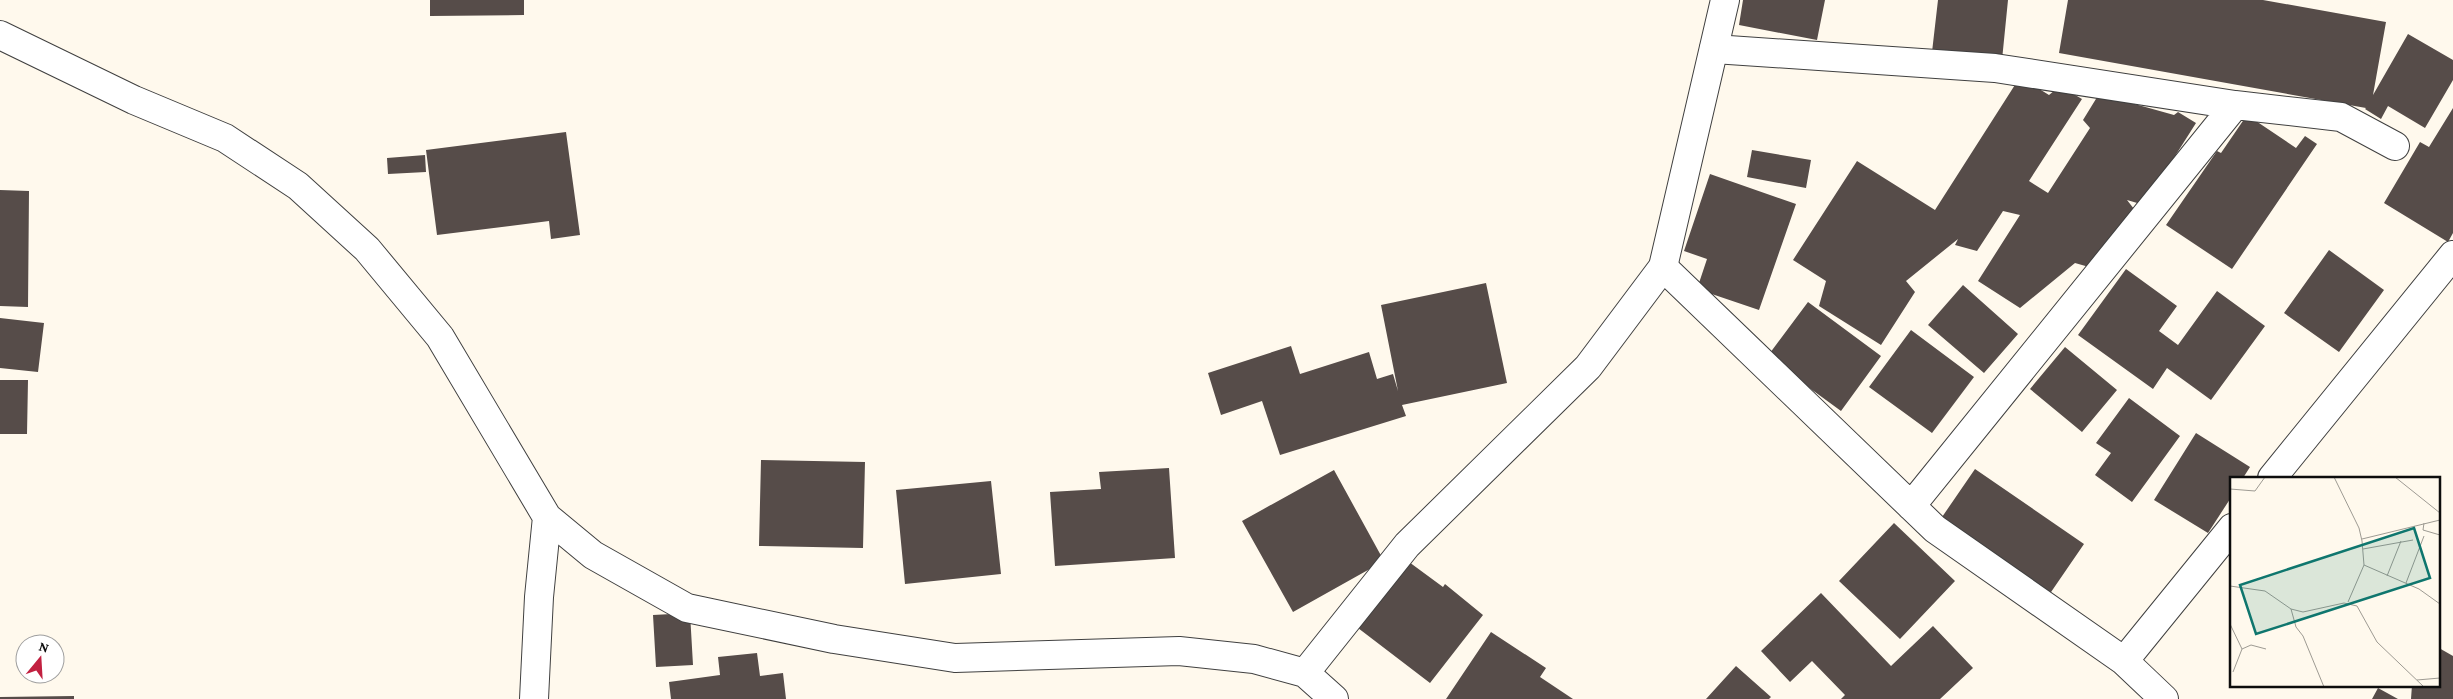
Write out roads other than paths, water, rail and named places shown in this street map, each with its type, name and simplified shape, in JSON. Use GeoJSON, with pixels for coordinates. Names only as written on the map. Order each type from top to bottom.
{"type":"FeatureCollection","features":[{"type":"Feature","properties":{"kind":"street"},"geometry":{"type":"LineString","coordinates":[[1306,673],[1407,545],[1588,367],[1663,267],[1726,0]]}},
{"type":"Feature","properties":{"kind":"street"},"geometry":{"type":"LineString","coordinates":[[0,35],[134,100],[225,138],[298,186],[367,249],[440,337],[547,517],[593,555],[687,608],[824,637],[955,658],[1179,651],[1254,659],[1306,673],[1334,699]]}},
{"type":"Feature","properties":{"kind":"street"},"geometry":{"type":"LineString","coordinates":[[1714,49],[1995,68],[2235,105],[2341,117],[2395,146]]}},
{"type":"Feature","properties":{"kind":"street"},"geometry":{"type":"LineString","coordinates":[[1911,506],[2235,105]]}},
{"type":"Feature","properties":{"kind":"street"},"geometry":{"type":"LineString","coordinates":[[2273,477],[2453,255]]}},
{"type":"Feature","properties":{"kind":"street"},"geometry":{"type":"LineString","coordinates":[[1663,267],[1935,529],[2124,661],[2164,699]]}},
{"type":"Feature","properties":{"kind":"street"},"geometry":{"type":"LineString","coordinates":[[534,699],[539,597],[547,517]]}},
{"type":"Feature","properties":{"kind":"street"},"geometry":{"type":"LineString","coordinates":[[2124,661],[2230,530]]}}]}
